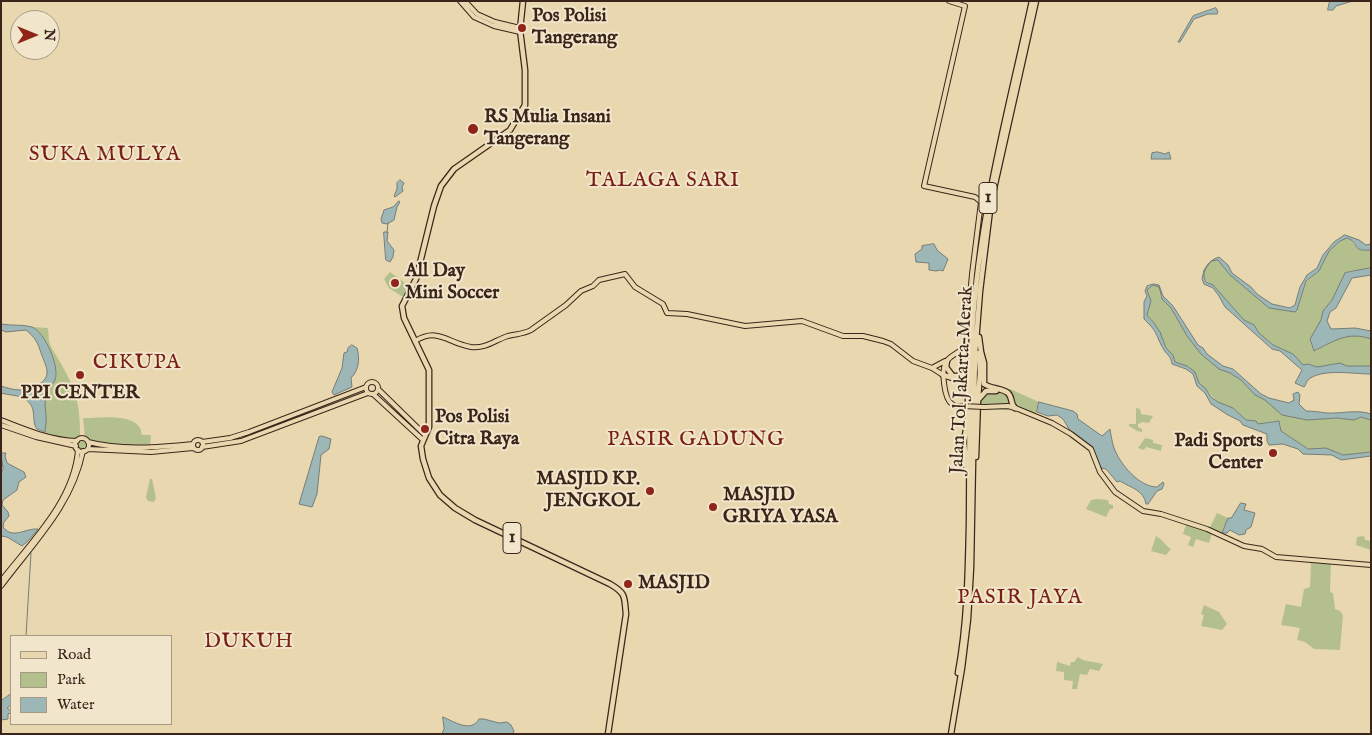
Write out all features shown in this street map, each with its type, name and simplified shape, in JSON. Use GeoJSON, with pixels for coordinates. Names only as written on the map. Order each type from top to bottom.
{"type":"FeatureCollection","features":[{"type":"Feature","properties":{"kind":"highway"},"geometry":{"type":"LineString","coordinates":[[517,29],[523,1]]}},
{"type":"Feature","properties":{"kind":"highway","name":"Jalan Tol Jakarta–Merak"},"geometry":{"type":"LineString","coordinates":[[949,734],[965,618],[968,567],[974,308],[988,201],[1032,1]]}},
{"type":"Feature","properties":{"kind":"highway","name":"Jalan Tol Jakarta–Merak"},"geometry":{"type":"LineString","coordinates":[[949,734],[962,668],[968,619],[980,292],[992,202],[1036,1]]}},
{"type":"Feature","properties":{"kind":"highway","name":"1"},"geometry":{"type":"LineString","coordinates":[[428,429],[426,370],[402,319],[400,307],[414,280],[436,198],[449,174],[510,130],[522,110],[525,101],[526,82],[517,29]]}},
{"type":"Feature","properties":{"kind":"highway","name":"1"},"geometry":{"type":"LineString","coordinates":[[423,247],[416,279],[402,306],[404,318],[426,362],[429,373],[430,423],[424,437],[422,451],[425,465],[433,486],[442,498],[454,508],[493,529],[615,587],[624,596],[625,612],[608,734]]}},
{"type":"Feature","properties":{"kind":"highway"},"geometry":{"type":"LineString","coordinates":[[980,292],[979,339],[984,363],[984,384],[1008,393],[1015,408]]}},
{"type":"Feature","properties":{"kind":"highway"},"geometry":{"type":"LineString","coordinates":[[974,473],[978,447],[980,366],[977,337]]}},
{"type":"Feature","properties":{"kind":"highway"},"geometry":{"type":"LineString","coordinates":[[946,361],[946,367],[953,377],[968,388],[968,416],[964,442],[969,488]]}},
{"type":"Feature","properties":{"kind":"highway"},"geometry":{"type":"LineString","coordinates":[[942,375],[960,377],[966,375],[972,362]]}},
{"type":"Feature","properties":{"kind":"highway"},"geometry":{"type":"LineString","coordinates":[[978,400],[986,391],[998,392],[1008,396],[1008,406]]}},
{"type":"Feature","properties":{"kind":"main road"},"geometry":{"type":"LineString","coordinates":[[460,1],[475,16],[517,29]]}},
{"type":"Feature","properties":{"kind":"main road"},"geometry":{"type":"LineString","coordinates":[[465,1],[475,16]]}},
{"type":"Feature","properties":{"kind":"main road"},"geometry":{"type":"LineString","coordinates":[[934,369],[963,349],[966,342],[981,202],[975,197],[924,186],[965,6],[949,1]]}},
{"type":"Feature","properties":{"kind":"main road"},"geometry":{"type":"LineString","coordinates":[[415,341],[425,335],[432,334],[470,347],[488,346],[502,338],[531,330],[581,291],[599,280],[625,274],[635,287],[662,304],[667,313],[687,314],[745,326],[802,321],[843,336],[863,336],[884,341],[891,344],[913,361],[934,369],[942,375]]}},
{"type":"Feature","properties":{"kind":"main road"},"geometry":{"type":"LineString","coordinates":[[946,361],[942,375],[948,401],[953,405],[1008,406],[1052,423],[1089,447],[1100,473],[1120,496],[1143,511],[1156,513],[1207,529],[1244,546],[1262,549],[1276,557],[1371,565]]}},
{"type":"Feature","properties":{"kind":"main road"},"geometry":{"type":"LineString","coordinates":[[934,369],[942,375]]}},
{"type":"Feature","properties":{"kind":"main road"},"geometry":{"type":"LineString","coordinates":[[79,451],[90,449],[136,450],[193,446],[199,450],[202,447],[229,441],[366,387],[369,382],[378,385],[380,391],[407,417],[424,437]]}},
{"type":"Feature","properties":{"kind":"main road"},"geometry":{"type":"LineString","coordinates":[[366,387],[368,393]]}},
{"type":"Feature","properties":{"kind":"main road"},"geometry":{"type":"LineString","coordinates":[[375,396],[380,391]]}},
{"type":"Feature","properties":{"kind":"main road"},"geometry":{"type":"LineString","coordinates":[[193,446],[196,440],[202,442],[241,441],[368,393],[375,396],[403,422],[424,437]]}},
{"type":"Feature","properties":{"kind":"main road"},"geometry":{"type":"LineString","coordinates":[[304,411],[306,417]]}},
{"type":"Feature","properties":{"kind":"main road"},"geometry":{"type":"LineString","coordinates":[[403,422],[407,417]]}},
{"type":"Feature","properties":{"kind":"main road"},"geometry":{"type":"LineString","coordinates":[[1,420],[38,434],[73,442],[79,451],[75,470],[59,504],[47,524],[1,586]]}},
{"type":"Feature","properties":{"kind":"main road"},"geometry":{"type":"LineString","coordinates":[[1,425],[36,437],[73,442],[82,438],[90,442],[136,450]]}},
{"type":"Feature","properties":{"kind":"main road"},"geometry":{"type":"LineString","coordinates":[[90,442],[90,449]]}},
{"type":"Feature","properties":{"kind":"main road"},"geometry":{"type":"LineString","coordinates":[[202,442],[202,447]]}},
{"type":"Feature","properties":{"kind":"main road"},"geometry":{"type":"LineString","coordinates":[[1,580],[16,564]]}},
{"type":"Feature","properties":{"kind":"green space"},"geometry":{"type":"Polygon","coordinates":[[[1344,238],[1351,239],[1359,249],[1371,250],[1371,268],[1349,271],[1332,300],[1323,311],[1321,320],[1310,340],[1313,350],[1316,351],[1350,335],[1371,339],[1371,366],[1347,366],[1340,363],[1317,367],[1308,364],[1303,365],[1293,354],[1273,345],[1259,333],[1254,325],[1244,320],[1204,277],[1204,271],[1211,261],[1218,260],[1230,275],[1269,308],[1294,312],[1297,310],[1306,282],[1319,271],[1329,251],[1344,238]]]}},
{"type":"Feature","properties":{"kind":"green space","name":"All Day Mini Soccer"},"geometry":{"type":"Polygon","coordinates":[[[390,272],[409,286],[403,297],[389,288],[384,279],[390,272]]]}},
{"type":"Feature","properties":{"kind":"green space"},"geometry":{"type":"Polygon","coordinates":[[[1153,285],[1159,287],[1160,296],[1171,308],[1187,336],[1201,354],[1213,364],[1241,380],[1255,395],[1265,400],[1282,415],[1307,420],[1337,418],[1354,420],[1361,417],[1370,419],[1371,452],[1342,455],[1326,448],[1308,449],[1281,431],[1280,422],[1258,424],[1253,420],[1246,420],[1233,408],[1220,404],[1199,383],[1193,371],[1187,366],[1175,362],[1173,355],[1166,348],[1147,315],[1151,301],[1147,290],[1153,285]]]}},
{"type":"Feature","properties":{"kind":"green space"},"geometry":{"type":"Polygon","coordinates":[[[32,327],[48,328],[51,347],[70,380],[77,400],[80,438],[85,438],[83,418],[122,418],[136,423],[142,435],[151,435],[150,448],[88,442],[88,449],[83,451],[77,449],[76,442],[43,435],[46,422],[45,401],[56,374],[53,358],[46,342],[42,335],[32,327]]]}},
{"type":"Feature","properties":{"kind":"green space"},"geometry":{"type":"Polygon","coordinates":[[[1010,389],[1039,402],[1035,416],[1017,411],[979,408],[982,397],[985,394],[995,392],[1006,394],[1010,389]]]}},
{"type":"Feature","properties":{"kind":"green space"},"geometry":{"type":"Polygon","coordinates":[[[1136,408],[1140,409],[1141,414],[1153,416],[1149,423],[1142,422],[1138,424],[1142,432],[1129,426],[1129,424],[1136,424],[1136,408]]]}},
{"type":"Feature","properties":{"kind":"green space"},"geometry":{"type":"Polygon","coordinates":[[[1145,438],[1153,440],[1153,443],[1162,445],[1161,451],[1146,447],[1144,450],[1138,448],[1145,438]]]}},
{"type":"Feature","properties":{"kind":"green space"},"geometry":{"type":"Polygon","coordinates":[[[150,479],[152,479],[156,498],[154,502],[148,501],[146,497],[150,479]]]}},
{"type":"Feature","properties":{"kind":"green space"},"geometry":{"type":"Polygon","coordinates":[[[1091,500],[1108,500],[1109,504],[1113,505],[1113,509],[1110,509],[1106,517],[1086,509],[1091,500]]]}},
{"type":"Feature","properties":{"kind":"green space"},"geometry":{"type":"Polygon","coordinates":[[[1217,513],[1228,518],[1221,536],[1212,533],[1209,543],[1196,539],[1193,547],[1188,545],[1191,537],[1183,534],[1187,521],[1209,529],[1217,513]]]}},
{"type":"Feature","properties":{"kind":"green space"},"geometry":{"type":"Polygon","coordinates":[[[1156,536],[1171,549],[1166,555],[1151,551],[1156,536]]]}},
{"type":"Feature","properties":{"kind":"green space"},"geometry":{"type":"Polygon","coordinates":[[[1364,536],[1365,540],[1371,541],[1371,550],[1356,545],[1357,537],[1364,536]]]}},
{"type":"Feature","properties":{"kind":"green space"},"geometry":{"type":"Polygon","coordinates":[[[1331,560],[1330,592],[1333,593],[1335,609],[1343,615],[1340,650],[1314,649],[1305,642],[1297,640],[1300,628],[1281,625],[1286,604],[1301,607],[1304,589],[1310,587],[1311,562],[1331,560]]]}},
{"type":"Feature","properties":{"kind":"green space"},"geometry":{"type":"Polygon","coordinates":[[[1204,605],[1219,612],[1227,624],[1222,630],[1201,626],[1204,615],[1201,614],[1204,605]]]}},
{"type":"Feature","properties":{"kind":"green space"},"geometry":{"type":"Polygon","coordinates":[[[1078,657],[1083,660],[1103,664],[1099,671],[1090,669],[1087,675],[1080,674],[1077,689],[1072,689],[1073,681],[1064,680],[1064,672],[1056,671],[1057,662],[1070,666],[1071,662],[1074,662],[1078,657]]]}},
{"type":"Feature","properties":{"kind":"water"},"geometry":{"type":"Polygon","coordinates":[[[1330,1],[1353,1],[1336,6],[1333,10],[1328,10],[1330,1]]]}},
{"type":"Feature","properties":{"kind":"water"},"geometry":{"type":"Polygon","coordinates":[[[1216,8],[1217,14],[1208,14],[1194,19],[1180,42],[1178,42],[1193,16],[1216,8]]]}},
{"type":"Feature","properties":{"kind":"water"},"geometry":{"type":"Polygon","coordinates":[[[1169,152],[1171,159],[1151,159],[1152,153],[1165,154],[1169,152]]]}},
{"type":"Feature","properties":{"kind":"water"},"geometry":{"type":"Polygon","coordinates":[[[400,180],[404,183],[403,191],[395,197],[397,183],[400,180]]]}},
{"type":"Feature","properties":{"kind":"water"},"geometry":{"type":"Polygon","coordinates":[[[399,201],[394,220],[387,224],[382,223],[381,219],[384,210],[393,207],[399,201]]]}},
{"type":"Feature","properties":{"kind":"water"},"geometry":{"type":"Polygon","coordinates":[[[384,232],[388,232],[387,241],[394,250],[390,262],[386,260],[384,232]]]}},
{"type":"Feature","properties":{"kind":"water"},"geometry":{"type":"Polygon","coordinates":[[[1345,235],[1359,240],[1366,245],[1371,244],[1371,250],[1360,250],[1354,242],[1347,238],[1340,241],[1329,251],[1319,271],[1306,281],[1295,312],[1269,308],[1230,275],[1218,260],[1212,261],[1219,257],[1228,265],[1232,273],[1251,287],[1257,294],[1272,304],[1290,308],[1295,305],[1300,287],[1307,275],[1317,268],[1323,255],[1334,242],[1345,235]]]}},
{"type":"Feature","properties":{"kind":"water"},"geometry":{"type":"Polygon","coordinates":[[[934,244],[937,250],[948,259],[943,271],[929,270],[929,263],[916,262],[915,254],[922,249],[922,246],[934,244]]]}},
{"type":"Feature","properties":{"kind":"water"},"geometry":{"type":"Polygon","coordinates":[[[1210,262],[1204,273],[1206,282],[1213,285],[1244,320],[1254,325],[1259,333],[1273,345],[1293,354],[1303,365],[1308,364],[1317,367],[1340,363],[1347,366],[1371,366],[1371,374],[1329,373],[1314,376],[1308,380],[1304,387],[1295,383],[1302,370],[1280,351],[1272,349],[1225,307],[1213,288],[1204,284],[1202,279],[1204,270],[1210,262]]]}},
{"type":"Feature","properties":{"kind":"water"},"geometry":{"type":"Polygon","coordinates":[[[1371,268],[1371,275],[1352,278],[1336,308],[1330,312],[1327,321],[1331,329],[1355,328],[1371,331],[1371,339],[1355,336],[1341,338],[1314,351],[1310,339],[1321,320],[1323,311],[1332,300],[1345,273],[1371,268]]]}},
{"type":"Feature","properties":{"kind":"water"},"geometry":{"type":"Polygon","coordinates":[[[1154,284],[1159,285],[1163,296],[1173,306],[1198,345],[1223,366],[1233,369],[1261,394],[1289,403],[1294,400],[1293,394],[1298,392],[1300,395],[1299,404],[1306,411],[1366,413],[1371,414],[1371,420],[1361,417],[1354,420],[1337,418],[1307,420],[1282,415],[1265,400],[1255,395],[1241,380],[1219,369],[1201,354],[1187,336],[1171,308],[1162,299],[1159,287],[1153,285],[1147,290],[1151,301],[1147,315],[1160,332],[1166,348],[1173,355],[1175,362],[1187,366],[1195,372],[1199,383],[1211,397],[1233,408],[1246,420],[1256,421],[1258,424],[1279,421],[1281,431],[1308,449],[1326,448],[1343,455],[1371,452],[1371,456],[1341,460],[1332,455],[1303,454],[1298,449],[1283,444],[1269,445],[1267,434],[1243,425],[1240,421],[1211,404],[1205,393],[1197,386],[1193,374],[1186,369],[1172,364],[1155,331],[1144,319],[1144,302],[1147,296],[1145,291],[1147,286],[1154,284]]]}},
{"type":"Feature","properties":{"kind":"water"},"geometry":{"type":"Polygon","coordinates":[[[1,324],[32,327],[42,336],[50,351],[56,374],[45,400],[45,432],[37,429],[35,426],[33,409],[27,400],[19,396],[1,393],[1,386],[15,390],[24,390],[42,383],[47,376],[47,370],[39,346],[26,330],[6,332],[1,330],[1,324]]]}},
{"type":"Feature","properties":{"kind":"water"},"geometry":{"type":"Polygon","coordinates":[[[352,345],[357,348],[359,360],[356,371],[351,378],[352,387],[334,395],[332,392],[342,368],[344,353],[352,345]]]}},
{"type":"Feature","properties":{"kind":"water"},"geometry":{"type":"Polygon","coordinates":[[[1039,402],[1073,411],[1077,414],[1078,419],[1102,436],[1110,429],[1114,448],[1131,474],[1150,486],[1157,487],[1163,482],[1162,489],[1157,491],[1148,504],[1146,504],[1140,492],[1120,481],[1117,482],[1106,469],[1101,468],[1092,447],[1069,429],[1063,419],[1057,415],[1048,416],[1037,412],[1039,402]]]}},
{"type":"Feature","properties":{"kind":"water"},"geometry":{"type":"Polygon","coordinates":[[[319,437],[331,439],[329,449],[321,455],[317,494],[312,507],[299,504],[319,437]]]}},
{"type":"Feature","properties":{"kind":"water"},"geometry":{"type":"Polygon","coordinates":[[[1,453],[6,453],[7,463],[24,472],[26,477],[19,482],[17,490],[3,500],[2,505],[9,516],[4,522],[3,527],[11,533],[38,529],[22,546],[7,537],[1,536],[1,473],[3,469],[1,453]]]}},
{"type":"Feature","properties":{"kind":"water"},"geometry":{"type":"Polygon","coordinates":[[[1241,503],[1246,504],[1244,510],[1255,513],[1251,527],[1246,530],[1245,534],[1239,535],[1230,530],[1227,533],[1222,533],[1228,518],[1231,518],[1241,503]]]}},
{"type":"Feature","properties":{"kind":"water"},"geometry":{"type":"Polygon","coordinates":[[[10,695],[10,706],[7,708],[10,710],[8,719],[1,720],[1,701],[10,695]]]}},
{"type":"Feature","properties":{"kind":"water"},"geometry":{"type":"Polygon","coordinates":[[[443,717],[467,726],[476,723],[479,719],[499,723],[507,722],[514,731],[513,734],[442,734],[444,729],[443,717]]]}},
{"type":"Feature","properties":{"kind":"waterway"},"geometry":{"type":"LineString","coordinates":[[387,232],[388,223]]}},
{"type":"Feature","properties":{"kind":"waterway"},"geometry":{"type":"LineString","coordinates":[[26,635],[31,553]]}},
{"type":"Feature","properties":{"kind":"place","name":"Pos Polisi Tangerang"},"geometry":{"type":"Point","coordinates":[522,28]}},
{"type":"Feature","properties":{"kind":"place","name":"RS Mulia Insani Tangerang"},"geometry":{"type":"Point","coordinates":[473,129]}},
{"type":"Feature","properties":{"kind":"place","name":"All Day Mini Soccer"},"geometry":{"type":"Point","coordinates":[395,283]}},
{"type":"Feature","properties":{"kind":"place","name":"PPI CENTER"},"geometry":{"type":"Point","coordinates":[80,375]}},
{"type":"Feature","properties":{"kind":"place","name":"Pos Polisi Citra Raya"},"geometry":{"type":"Point","coordinates":[425,429]}},
{"type":"Feature","properties":{"kind":"place","name":"Padi Sports Center"},"geometry":{"type":"Point","coordinates":[1273,453]}},
{"type":"Feature","properties":{"kind":"place","name":"MASJID KP. JENGKOL"},"geometry":{"type":"Point","coordinates":[650,491]}},
{"type":"Feature","properties":{"kind":"place","name":"MASJID GRIYA YASA"},"geometry":{"type":"Point","coordinates":[713,507]}},
{"type":"Feature","properties":{"kind":"place","name":"MASJID"},"geometry":{"type":"Point","coordinates":[628,584]}},
{"type":"Feature","properties":{"kind":"district","name":"SUKA MULYA"},"geometry":{"type":"Point","coordinates":[105,156]}},
{"type":"Feature","properties":{"kind":"district","name":"TALAGA SARI"},"geometry":{"type":"Point","coordinates":[663,182]}},
{"type":"Feature","properties":{"kind":"district","name":"CIKUPA"},"geometry":{"type":"Point","coordinates":[137,364]}},
{"type":"Feature","properties":{"kind":"district","name":"PASIR GADUNG"},"geometry":{"type":"Point","coordinates":[696,441]}},
{"type":"Feature","properties":{"kind":"district","name":"PASIR JAYA"},"geometry":{"type":"Point","coordinates":[1020,599]}},
{"type":"Feature","properties":{"kind":"district","name":"DUKUH"},"geometry":{"type":"Point","coordinates":[249,643]}}]}
